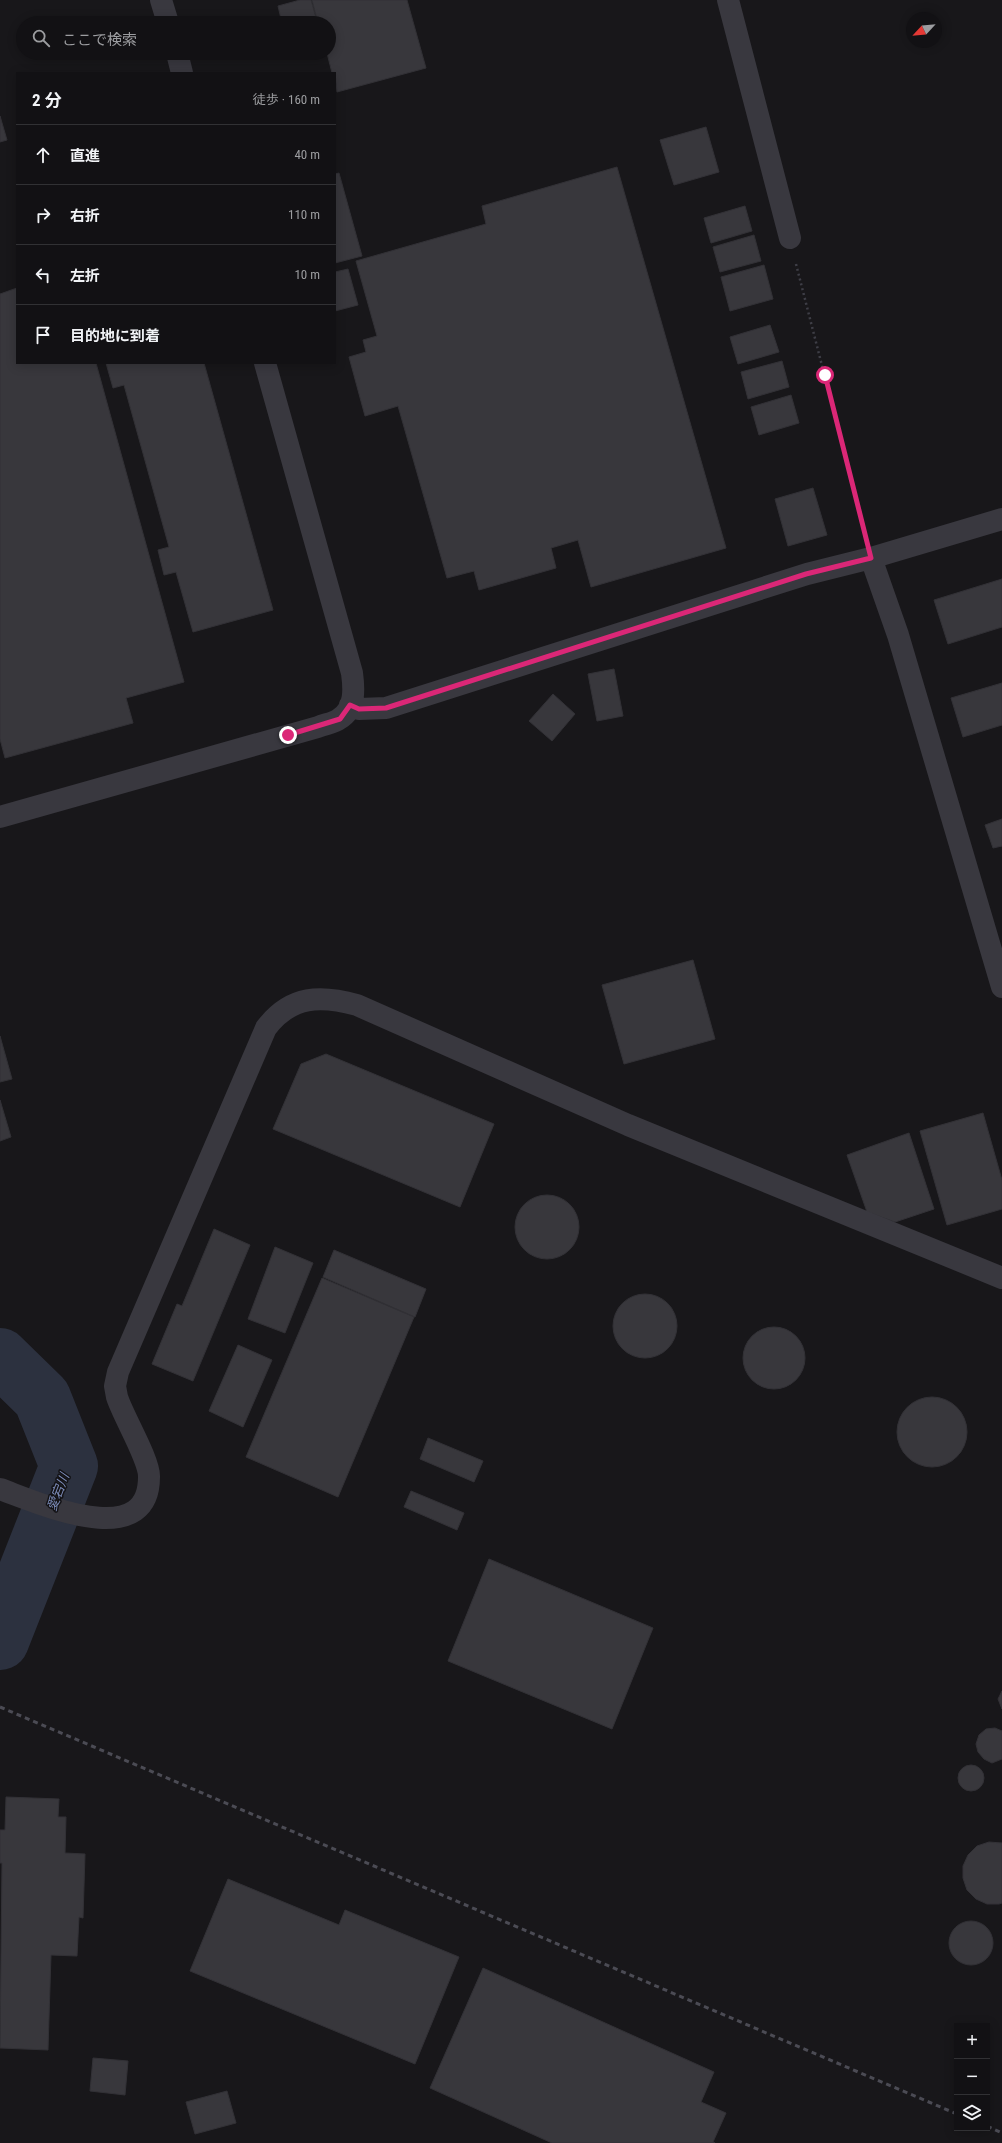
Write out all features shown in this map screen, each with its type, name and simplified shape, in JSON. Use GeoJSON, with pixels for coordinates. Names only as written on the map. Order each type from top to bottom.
{"type":"FeatureCollection","features":[{"type":"Feature","properties":{"kind":"street"},"geometry":{"type":"LineString","coordinates":[[161,0],[166,16]]}},
{"type":"Feature","properties":{"kind":"street"},"geometry":{"type":"LineString","coordinates":[[728,0],[790,238]]}},
{"type":"Feature","properties":{"kind":"street"},"geometry":{"type":"LineString","coordinates":[[179,60],[182,72]]}},
{"type":"Feature","properties":{"kind":"street"},"geometry":{"type":"LineString","coordinates":[[0,817],[318,727],[340,719],[350,705],[354,696],[352,672],[265,364]]}},
{"type":"Feature","properties":{"kind":"street"},"geometry":{"type":"LineString","coordinates":[[350,705],[359,709],[386,708],[806,574],[871,558],[1002,519]]}},
{"type":"Feature","properties":{"kind":"street"},"geometry":{"type":"LineString","coordinates":[[871,558],[898,635],[1002,987]]}},
{"type":"Feature","properties":{"kind":"street"},"geometry":{"type":"LineString","coordinates":[[0,1489],[86,1518],[113,1519],[135,1509],[143,1501],[150,1475],[117,1397],[115,1386],[118,1372],[266,1028],[284,1010],[314,998],[335,999],[357,1006],[636,1128],[1002,1278]]}},
{"type":"Feature","properties":{"kind":"path"},"geometry":{"type":"LineString","coordinates":[[790,238],[871,558]]}},
{"type":"Feature","properties":{"kind":"building"},"geometry":{"type":"Polygon","coordinates":[[[300,0],[311,0],[315,16],[280,16],[278,6],[300,0]]]}},
{"type":"Feature","properties":{"kind":"building"},"geometry":{"type":"Polygon","coordinates":[[[312,0],[407,0],[426,68],[337,92],[336,72],[332,72],[329,60],[336,60],[336,16],[316,16],[312,0]]]}},
{"type":"Feature","properties":{"kind":"building"},"geometry":{"type":"Polygon","coordinates":[[[0,116],[7,140],[0,142],[0,116]]]}},
{"type":"Feature","properties":{"kind":"building"},"geometry":{"type":"Polygon","coordinates":[[[706,127],[719,172],[674,185],[660,140],[706,127]]]}},
{"type":"Feature","properties":{"kind":"building"},"geometry":{"type":"Polygon","coordinates":[[[617,167],[726,548],[591,587],[578,540],[551,548],[556,568],[479,590],[474,571],[447,578],[398,406],[365,416],[349,357],[366,352],[363,340],[377,336],[356,261],[486,224],[482,206],[617,167]]]}},
{"type":"Feature","properties":{"kind":"building"},"geometry":{"type":"Polygon","coordinates":[[[339,173],[362,256],[336,263],[336,174],[339,173]]]}},
{"type":"Feature","properties":{"kind":"building"},"geometry":{"type":"Polygon","coordinates":[[[745,206],[752,231],[711,243],[704,218],[745,206]]]}},
{"type":"Feature","properties":{"kind":"building"},"geometry":{"type":"Polygon","coordinates":[[[754,235],[761,261],[720,272],[713,247],[754,235]]]}},
{"type":"Feature","properties":{"kind":"building"},"geometry":{"type":"Polygon","coordinates":[[[764,265],[773,299],[730,311],[721,277],[764,265]]]}},
{"type":"Feature","properties":{"kind":"building"},"geometry":{"type":"Polygon","coordinates":[[[348,269],[358,305],[336,311],[336,272],[348,269]]]}},
{"type":"Feature","properties":{"kind":"building"},"geometry":{"type":"Polygon","coordinates":[[[16,288],[16,364],[96,364],[184,682],[126,698],[133,723],[5,758],[0,739],[0,294],[16,288]]]}},
{"type":"Feature","properties":{"kind":"building"},"geometry":{"type":"Polygon","coordinates":[[[770,325],[779,352],[738,364],[730,337],[770,325]]]}},
{"type":"Feature","properties":{"kind":"building"},"geometry":{"type":"Polygon","coordinates":[[[782,361],[789,387],[748,399],[741,372],[782,361]]]}},
{"type":"Feature","properties":{"kind":"building"},"geometry":{"type":"Polygon","coordinates":[[[106,364],[204,364],[273,610],[193,632],[176,572],[164,575],[158,550],[169,547],[124,385],[113,388],[106,364]]]}},
{"type":"Feature","properties":{"kind":"building"},"geometry":{"type":"Polygon","coordinates":[[[791,395],[799,423],[759,435],[751,407],[791,395]]]}},
{"type":"Feature","properties":{"kind":"building"},"geometry":{"type":"Polygon","coordinates":[[[813,488],[827,535],[788,546],[775,499],[813,488]]]}},
{"type":"Feature","properties":{"kind":"building"},"geometry":{"type":"Polygon","coordinates":[[[1002,579],[1002,627],[948,644],[934,600],[1002,579]]]}},
{"type":"Feature","properties":{"kind":"building"},"geometry":{"type":"Polygon","coordinates":[[[614,669],[623,716],[597,721],[588,674],[614,669]]]}},
{"type":"Feature","properties":{"kind":"building"},"geometry":{"type":"Polygon","coordinates":[[[1002,683],[1002,725],[963,737],[951,698],[1002,683]]]}},
{"type":"Feature","properties":{"kind":"building"},"geometry":{"type":"Polygon","coordinates":[[[553,694],[575,714],[552,741],[529,721],[553,694]]]}},
{"type":"Feature","properties":{"kind":"building"},"geometry":{"type":"Polygon","coordinates":[[[1002,819],[1002,846],[993,848],[985,825],[1002,819]]]}},
{"type":"Feature","properties":{"kind":"building"},"geometry":{"type":"Polygon","coordinates":[[[693,960],[715,1039],[624,1064],[602,985],[693,960]]]}},
{"type":"Feature","properties":{"kind":"building"},"geometry":{"type":"Polygon","coordinates":[[[0,1036],[12,1079],[0,1082],[0,1036]]]}},
{"type":"Feature","properties":{"kind":"building"},"geometry":{"type":"Polygon","coordinates":[[[326,1054],[494,1124],[460,1207],[273,1129],[301,1064],[326,1054]]]}},
{"type":"Feature","properties":{"kind":"building"},"geometry":{"type":"Polygon","coordinates":[[[0,1100],[11,1137],[0,1141],[0,1100]]]}},
{"type":"Feature","properties":{"kind":"building"},"geometry":{"type":"Polygon","coordinates":[[[983,1113],[1002,1180],[1002,1209],[947,1225],[920,1131],[983,1113]]]}},
{"type":"Feature","properties":{"kind":"building"},"geometry":{"type":"Polygon","coordinates":[[[909,1133],[934,1209],[895,1222],[867,1212],[847,1155],[909,1133]]]}},
{"type":"Feature","properties":{"kind":"building"},"geometry":{"type":"Polygon","coordinates":[[[541,1195],[553,1195],[570,1204],[577,1215],[579,1227],[577,1239],[570,1250],[553,1259],[541,1259],[529,1254],[520,1245],[515,1233],[515,1221],[520,1209],[529,1200],[541,1195]]]}},
{"type":"Feature","properties":{"kind":"building"},"geometry":{"type":"Polygon","coordinates":[[[214,1229],[250,1245],[193,1381],[152,1364],[177,1304],[182,1306],[214,1229]]]}},
{"type":"Feature","properties":{"kind":"building"},"geometry":{"type":"Polygon","coordinates":[[[275,1247],[313,1263],[285,1333],[248,1319],[275,1247]]]}},
{"type":"Feature","properties":{"kind":"building"},"geometry":{"type":"Polygon","coordinates":[[[334,1250],[426,1289],[415,1317],[323,1277],[334,1250]]]}},
{"type":"Feature","properties":{"kind":"building"},"geometry":{"type":"Polygon","coordinates":[[[322,1278],[414,1317],[338,1497],[246,1457],[322,1278]]]}},
{"type":"Feature","properties":{"kind":"building"},"geometry":{"type":"Polygon","coordinates":[[[645,1294],[663,1300],[671,1308],[677,1326],[671,1344],[663,1352],[645,1358],[627,1352],[619,1344],[613,1326],[619,1308],[627,1300],[645,1294]]]}},
{"type":"Feature","properties":{"kind":"building"},"geometry":{"type":"Polygon","coordinates":[[[774,1327],[786,1330],[796,1336],[802,1346],[805,1358],[802,1370],[796,1380],[786,1386],[774,1389],[762,1386],[752,1380],[746,1370],[743,1358],[746,1346],[752,1336],[762,1330],[774,1327]]]}},
{"type":"Feature","properties":{"kind":"building"},"geometry":{"type":"Polygon","coordinates":[[[238,1345],[272,1360],[243,1427],[209,1411],[238,1345]]]}},
{"type":"Feature","properties":{"kind":"building"},"geometry":{"type":"Polygon","coordinates":[[[925,1397],[939,1397],[952,1403],[961,1412],[967,1425],[965,1445],[957,1457],[939,1467],[925,1467],[912,1461],[903,1452],[897,1439],[897,1425],[903,1412],[912,1403],[925,1397]]]}},
{"type":"Feature","properties":{"kind":"building"},"geometry":{"type":"Polygon","coordinates":[[[428,1438],[483,1461],[474,1482],[420,1459],[428,1438]]]}},
{"type":"Feature","properties":{"kind":"building"},"geometry":{"type":"Polygon","coordinates":[[[411,1491],[464,1513],[457,1530],[404,1507],[411,1491]]]}},
{"type":"Feature","properties":{"kind":"building"},"geometry":{"type":"Polygon","coordinates":[[[489,1559],[653,1628],[612,1729],[448,1661],[489,1559]]]}},
{"type":"Feature","properties":{"kind":"building"},"geometry":{"type":"Polygon","coordinates":[[[1002,1691],[1002,1709],[998,1699],[1002,1691]]]}},
{"type":"Feature","properties":{"kind":"building"},"geometry":{"type":"Polygon","coordinates":[[[995,1728],[1002,1731],[1002,1759],[992,1763],[984,1759],[978,1752],[976,1744],[979,1735],[986,1729],[995,1728]]]}},
{"type":"Feature","properties":{"kind":"building"},"geometry":{"type":"Polygon","coordinates":[[[971,1765],[980,1769],[984,1778],[980,1787],[971,1791],[962,1787],[958,1778],[962,1769],[971,1765]]]}},
{"type":"Feature","properties":{"kind":"building"},"geometry":{"type":"Polygon","coordinates":[[[6,1797],[59,1799],[58,1817],[66,1817],[65,1853],[85,1854],[83,1918],[79,1917],[77,1956],[51,1955],[48,2050],[0,2048],[2,1863],[0,1863],[0,1830],[5,1830],[6,1797]]]}},
{"type":"Feature","properties":{"kind":"building"},"geometry":{"type":"Polygon","coordinates":[[[989,1842],[1002,1843],[1002,1903],[999,1904],[987,1904],[976,1899],[967,1890],[963,1878],[963,1866],[968,1855],[977,1846],[989,1842]]]}},
{"type":"Feature","properties":{"kind":"building"},"geometry":{"type":"Polygon","coordinates":[[[228,1879],[339,1925],[345,1910],[459,1957],[415,2064],[190,1971],[228,1879]]]}},
{"type":"Feature","properties":{"kind":"building"},"geometry":{"type":"Polygon","coordinates":[[[967,1921],[975,1921],[980,1922],[987,1927],[992,1934],[992,1952],[987,1959],[980,1964],[967,1965],[959,1962],[952,1955],[949,1947],[949,1939],[952,1931],[959,1924],[967,1921]]]}},
{"type":"Feature","properties":{"kind":"building"},"geometry":{"type":"Polygon","coordinates":[[[483,1968],[714,2072],[701,2102],[726,2113],[713,2142],[715,2143],[552,2143],[430,2088],[483,1968]]]}},
{"type":"Feature","properties":{"kind":"building"},"geometry":{"type":"Polygon","coordinates":[[[93,2058],[128,2061],[125,2095],[90,2091],[93,2058]]]}},
{"type":"Feature","properties":{"kind":"building"},"geometry":{"type":"Polygon","coordinates":[[[227,2091],[236,2123],[195,2134],[186,2102],[227,2091]]]}},
{"type":"Feature","properties":{"kind":"waterway","name":"愛宕川"},"geometry":{"type":"LineString","coordinates":[[0,1357],[42,1398],[69,1466],[0,1641]]}},
{"type":"Feature","properties":{"kind":"railway"},"geometry":{"type":"LineString","coordinates":[[0,1707],[954,2113]]}},
{"type":"Feature","properties":{"kind":"railway"},"geometry":{"type":"LineString","coordinates":[[990,2127],[1002,2133]]}},
{"type":"Feature","properties":{"kind":"route"},"geometry":{"type":"LineString","coordinates":[[288,735],[340,719],[350,705],[359,709],[386,708],[806,574],[871,558],[825,375]]}}]}
